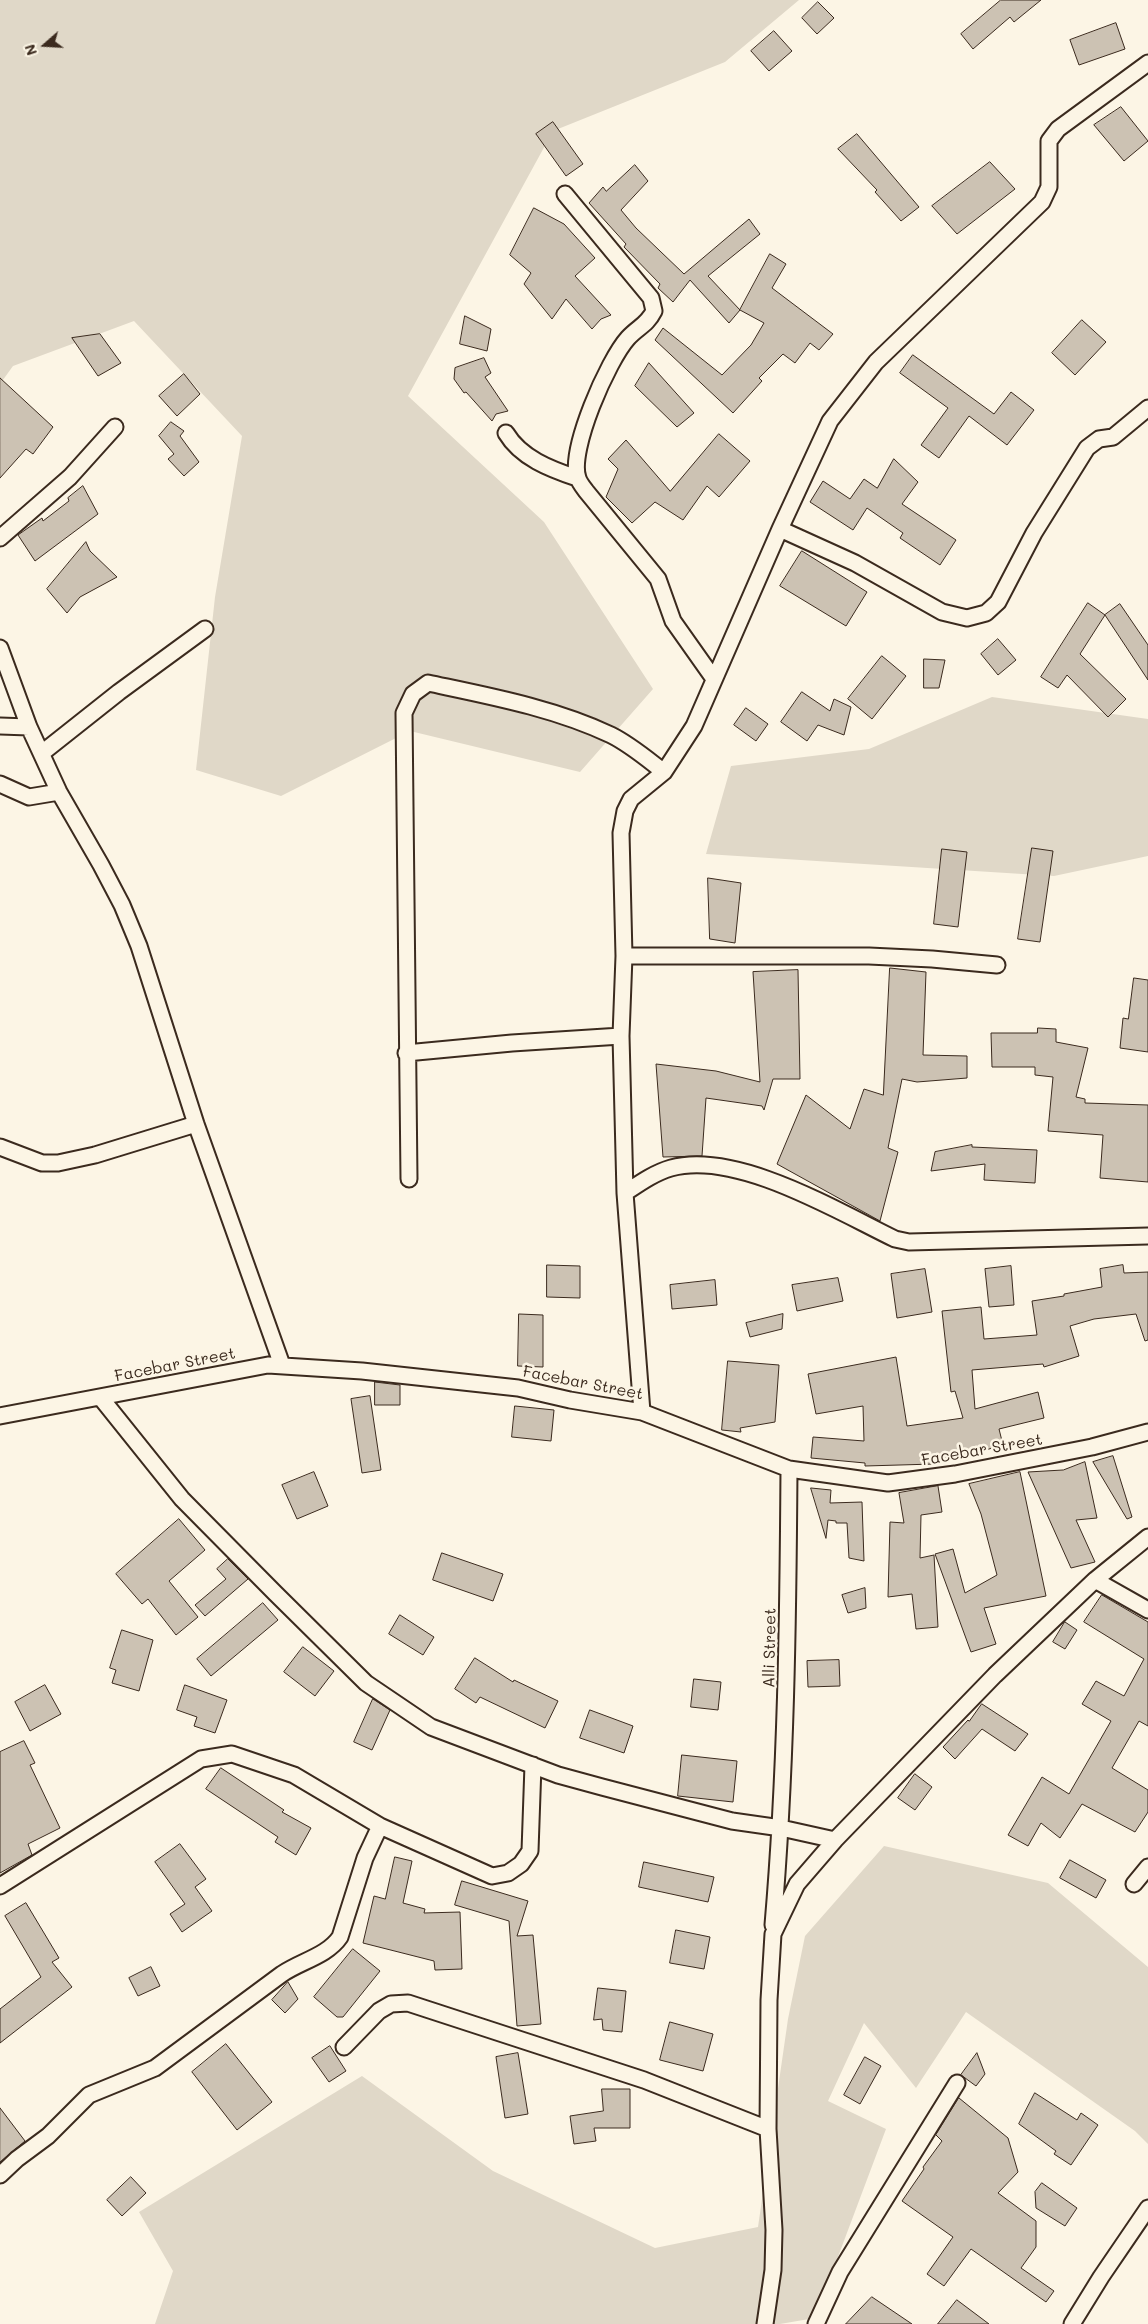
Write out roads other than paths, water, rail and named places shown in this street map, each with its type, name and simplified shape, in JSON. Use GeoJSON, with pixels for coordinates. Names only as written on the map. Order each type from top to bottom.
{"type":"FeatureCollection","features":[{"type":"Feature","properties":{"kind":"street"},"geometry":{"type":"LineString","coordinates":[[642,1412],[625,1193],[621,1036],[624,956],[621,833],[625,811],[631,799],[664,772],[694,726],[780,529],[830,421],[876,362],[1042,202],[1049,187],[1049,141],[1058,129],[1148,63]]}},
{"type":"Feature","properties":{"kind":"street"},"geometry":{"type":"LineString","coordinates":[[565,194],[651,298],[654,311],[649,322],[628,338],[613,360],[595,398],[577,460],[577,478],[658,579],[673,621],[714,679]]}},
{"type":"Feature","properties":{"kind":"street"},"geometry":{"type":"LineString","coordinates":[[780,529],[856,563],[942,612],[967,618],[986,613],[998,602],[1034,533],[1087,448],[1099,439],[1113,437],[1148,408]]}},
{"type":"Feature","properties":{"kind":"street"},"geometry":{"type":"LineString","coordinates":[[0,538],[70,476],[115,427]]}},
{"type":"Feature","properties":{"kind":"street"},"geometry":{"type":"LineString","coordinates":[[506,433],[514,446],[524,454],[560,472],[577,478]]}},
{"type":"Feature","properties":{"kind":"street"},"geometry":{"type":"LineString","coordinates":[[42,753],[119,692],[205,629]]}},
{"type":"Feature","properties":{"kind":"street"},"geometry":{"type":"LineString","coordinates":[[0,648],[29,727],[59,792],[102,865],[122,905],[139,946],[196,1124],[282,1365]]}},
{"type":"Feature","properties":{"kind":"street"},"geometry":{"type":"LineString","coordinates":[[409,1179],[406,1053],[404,713],[413,694],[428,683],[494,697],[565,718],[611,735],[633,748],[664,772]]}},
{"type":"Feature","properties":{"kind":"street"},"geometry":{"type":"LineString","coordinates":[[0,726],[29,727]]}},
{"type":"Feature","properties":{"kind":"street"},"geometry":{"type":"LineString","coordinates":[[0,784],[29,797],[59,792]]}},
{"type":"Feature","properties":{"kind":"street"},"geometry":{"type":"LineString","coordinates":[[624,956],[868,956],[997,965]]}},
{"type":"Feature","properties":{"kind":"street"},"geometry":{"type":"LineString","coordinates":[[406,1053],[512,1043],[621,1036]]}},
{"type":"Feature","properties":{"kind":"street"},"geometry":{"type":"LineString","coordinates":[[0,1147],[42,1163],[58,1163],[95,1155],[196,1124]]}},
{"type":"Feature","properties":{"kind":"street"},"geometry":{"type":"LineString","coordinates":[[625,1193],[656,1173],[672,1168],[686,1165],[737,1168],[805,1194],[895,1239],[909,1242],[1148,1236]]}},
{"type":"Feature","properties":{"kind":"street","name":"Facebar Street"},"geometry":{"type":"LineString","coordinates":[[0,1416],[268,1365],[282,1365],[362,1371],[518,1388],[570,1400],[642,1412],[789,1469],[888,1483],[955,1474],[1072,1451],[1148,1432]]}},
{"type":"Feature","properties":{"kind":"street"},"geometry":{"type":"LineString","coordinates":[[101,1398],[182,1499],[366,1683],[431,1728],[584,1782],[732,1821],[782,1828],[835,1840]]}},
{"type":"Feature","properties":{"kind":"street","name":"Alli Street"},"geometry":{"type":"LineString","coordinates":[[765,2324],[773,2270],[774,2230],[768,2129],[769,2000],[772,1934],[782,1828],[788,1655],[789,1469]]}},
{"type":"Feature","properties":{"kind":"street"},"geometry":{"type":"LineString","coordinates":[[772,1934],[797,1884],[835,1840],[995,1675],[1095,1580],[1148,1537]]}},
{"type":"Feature","properties":{"kind":"street"},"geometry":{"type":"LineString","coordinates":[[1095,1580],[1148,1610]]}},
{"type":"Feature","properties":{"kind":"street"},"geometry":{"type":"LineString","coordinates":[[0,1886],[201,1759],[232,1754],[294,1776],[380,1826],[492,1876],[508,1874],[521,1864],[530,1851],[533,1765]]}},
{"type":"Feature","properties":{"kind":"street"},"geometry":{"type":"LineString","coordinates":[[0,2175],[48,2136],[89,2095],[155,2068],[295,1965],[329,1950],[340,1937],[365,1858],[380,1826]]}},
{"type":"Feature","properties":{"kind":"street"},"geometry":{"type":"LineString","coordinates":[[1134,1884],[1148,1867]]}},
{"type":"Feature","properties":{"kind":"street"},"geometry":{"type":"LineString","coordinates":[[344,2048],[379,2011],[391,2004],[408,2003],[644,2080],[768,2129]]}},
{"type":"Feature","properties":{"kind":"street"},"geometry":{"type":"LineString","coordinates":[[816,2324],[840,2272],[957,2083]]}},
{"type":"Feature","properties":{"kind":"street"},"geometry":{"type":"LineString","coordinates":[[1072,2324],[1148,2208]]}}]}
